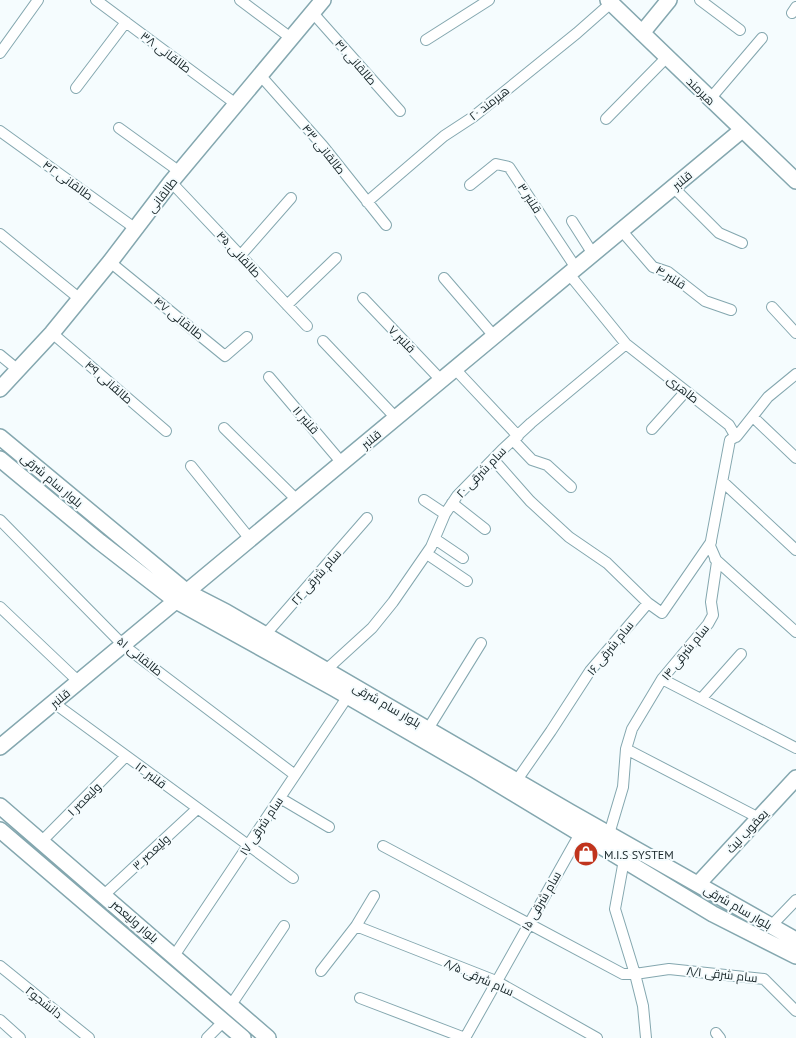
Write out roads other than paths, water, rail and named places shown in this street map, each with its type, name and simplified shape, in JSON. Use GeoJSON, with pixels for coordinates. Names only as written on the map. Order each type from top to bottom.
{"type":"FeatureCollection","features":[{"type":"Feature","properties":{"kind":"street"},"geometry":{"type":"LineString","coordinates":[[0,53],[38,0]]}},
{"type":"Feature","properties":{"kind":"street","name":"طالقانی ۳۸"},"geometry":{"type":"LineString","coordinates":[[96,0],[236,104]]}},
{"type":"Feature","properties":{"kind":"street"},"geometry":{"type":"LineString","coordinates":[[240,0],[291,38]]}},
{"type":"Feature","properties":{"kind":"street","name":"طالقانی"},"geometry":{"type":"LineString","coordinates":[[0,389],[52,333],[176,177],[322,0]]}},
{"type":"Feature","properties":{"kind":"street"},"geometry":{"type":"LineString","coordinates":[[426,40],[489,0]]}},
{"type":"Feature","properties":{"kind":"street"},"geometry":{"type":"LineString","coordinates":[[642,33],[669,0]]}},
{"type":"Feature","properties":{"kind":"street"},"geometry":{"type":"LineString","coordinates":[[700,0],[740,30]]}},
{"type":"Feature","properties":{"kind":"street","name":"هیرمند"},"geometry":{"type":"LineString","coordinates":[[609,1],[710,100],[795,177]]}},
{"type":"Feature","properties":{"kind":"street","name":"هیرمند ۲۰"},"geometry":{"type":"LineString","coordinates":[[367,202],[444,136],[473,118],[577,33],[609,1]]}},
{"type":"Feature","properties":{"kind":"street","name":"طالقانی ۴۱"},"geometry":{"type":"LineString","coordinates":[[312,12],[400,111]]}},
{"type":"Feature","properties":{"kind":"street"},"geometry":{"type":"LineString","coordinates":[[76,88],[126,22]]}},
{"type":"Feature","properties":{"kind":"street"},"geometry":{"type":"LineString","coordinates":[[710,100],[762,38]]}},
{"type":"Feature","properties":{"kind":"street"},"geometry":{"type":"LineString","coordinates":[[606,119],[668,57]]}},
{"type":"Feature","properties":{"kind":"street","name":"طالقانی ۴۳"},"geometry":{"type":"LineString","coordinates":[[260,75],[323,146],[386,226]]}},
{"type":"Feature","properties":{"kind":"street","name":"طالقانی ۴۵"},"geometry":{"type":"LineString","coordinates":[[119,128],[176,177],[240,256],[307,326]]}},
{"type":"Feature","properties":{"kind":"street","name":"قلنبر"},"geometry":{"type":"LineString","coordinates":[[1,744],[54,703],[742,130]]}},
{"type":"Feature","properties":{"kind":"street","name":"طالقانی ۴۲"},"geometry":{"type":"LineString","coordinates":[[0,131],[136,228]]}},
{"type":"Feature","properties":{"kind":"street","name":"قلنبر ۳"},"geometry":{"type":"LineString","coordinates":[[470,185],[496,164],[509,167],[572,271]]}},
{"type":"Feature","properties":{"kind":"street"},"geometry":{"type":"LineString","coordinates":[[673,187],[719,233],[742,243]]}},
{"type":"Feature","properties":{"kind":"street"},"geometry":{"type":"LineString","coordinates":[[240,256],[291,198]]}},
{"type":"Feature","properties":{"kind":"street"},"geometry":{"type":"LineString","coordinates":[[572,221],[593,254]]}},
{"type":"Feature","properties":{"kind":"street","name":"قلنبر ۴"},"geometry":{"type":"LineString","coordinates":[[621,230],[654,267],[668,272],[706,301],[730,310]]}},
{"type":"Feature","properties":{"kind":"street"},"geometry":{"type":"LineString","coordinates":[[0,234],[80,299]]}},
{"type":"Feature","properties":{"kind":"street"},"geometry":{"type":"LineString","coordinates":[[287,305],[336,258]]}},
{"type":"Feature","properties":{"kind":"street","name":"طالقانی ۴۷"},"geometry":{"type":"LineString","coordinates":[[110,262],[226,356],[247,337]]}},
{"type":"Feature","properties":{"kind":"street","name":"طاهری"},"geometry":{"type":"LineString","coordinates":[[572,271],[626,344],[729,425],[736,437]]}},
{"type":"Feature","properties":{"kind":"street"},"geometry":{"type":"LineString","coordinates":[[444,278],[494,336]]}},
{"type":"Feature","properties":{"kind":"street","name":"قلنبر ۷"},"geometry":{"type":"LineString","coordinates":[[363,298],[441,380]]}},
{"type":"Feature","properties":{"kind":"street"},"geometry":{"type":"LineString","coordinates":[[772,307],[796,332]]}},
{"type":"Feature","properties":{"kind":"street","name":"طالقانی ۴۹"},"geometry":{"type":"LineString","coordinates":[[52,333],[166,431]]}},
{"type":"Feature","properties":{"kind":"street"},"geometry":{"type":"LineString","coordinates":[[323,341],[396,418]]}},
{"type":"Feature","properties":{"kind":"street","name":"سام شرقی ۲۰"},"geometry":{"type":"LineString","coordinates":[[326,670],[382,617],[427,554],[445,514],[457,496],[515,438],[626,344]]}},
{"type":"Feature","properties":{"kind":"street"},"geometry":{"type":"LineString","coordinates":[[0,355],[17,369]]}},
{"type":"Feature","properties":{"kind":"street"},"geometry":{"type":"LineString","coordinates":[[455,369],[532,460],[547,465],[571,487]]}},
{"type":"Feature","properties":{"kind":"street"},"geometry":{"type":"LineString","coordinates":[[736,437],[768,397],[796,374]]}},
{"type":"Feature","properties":{"kind":"street","name":"قلنبر ۱۱"},"geometry":{"type":"LineString","coordinates":[[269,377],[342,463]]}},
{"type":"Feature","properties":{"kind":"street"},"geometry":{"type":"LineString","coordinates":[[652,429],[686,391]]}},
{"type":"Feature","properties":{"kind":"street"},"geometry":{"type":"LineString","coordinates":[[753,417],[796,458]]}},
{"type":"Feature","properties":{"kind":"street"},"geometry":{"type":"LineString","coordinates":[[224,428],[297,500]]}},
{"type":"Feature","properties":{"kind":"street","name":"بلوار سام شرقی"},"geometry":{"type":"LineString","coordinates":[[0,437],[182,596],[265,635],[516,780],[584,827],[624,860],[713,914],[796,956]]}},
{"type":"Feature","properties":{"kind":"street","name":"سام شرقی ۱۴"},"geometry":{"type":"LineString","coordinates":[[609,834],[623,787],[626,749],[632,729],[662,679],[708,624],[713,615],[711,602],[717,562],[710,546],[730,440],[736,437]]}},
{"type":"Feature","properties":{"kind":"street","name":"بلوار سام شرقی"},"geometry":{"type":"LineString","coordinates":[[0,459],[100,542],[182,596],[348,696],[584,827],[609,834],[796,940]]}},
{"type":"Feature","properties":{"kind":"street"},"geometry":{"type":"LineString","coordinates":[[493,459],[530,501],[562,531],[607,563],[648,603],[662,613],[711,542]]}},
{"type":"Feature","properties":{"kind":"street"},"geometry":{"type":"LineString","coordinates":[[191,466],[250,539]]}},
{"type":"Feature","properties":{"kind":"street"},"geometry":{"type":"LineString","coordinates":[[722,482],[796,550]]}},
{"type":"Feature","properties":{"kind":"street"},"geometry":{"type":"LineString","coordinates":[[424,500],[445,514]]}},
{"type":"Feature","properties":{"kind":"street"},"geometry":{"type":"LineString","coordinates":[[452,503],[485,529]]}},
{"type":"Feature","properties":{"kind":"street","name":"سام شرقی ۲۲"},"geometry":{"type":"LineString","coordinates":[[265,635],[367,518]]}},
{"type":"Feature","properties":{"kind":"street","name":"طالقانی ۵۱"},"geometry":{"type":"LineString","coordinates":[[0,520],[123,645],[295,775]]}},
{"type":"Feature","properties":{"kind":"street"},"geometry":{"type":"LineString","coordinates":[[435,539],[464,558]]}},
{"type":"Feature","properties":{"kind":"street"},"geometry":{"type":"LineString","coordinates":[[427,554],[467,581]]}},
{"type":"Feature","properties":{"kind":"street"},"geometry":{"type":"LineString","coordinates":[[715,559],[796,632]]}},
{"type":"Feature","properties":{"kind":"street","name":"سام شرقی ۱۶"},"geometry":{"type":"LineString","coordinates":[[516,780],[552,731],[590,671],[648,603]]}},
{"type":"Feature","properties":{"kind":"street"},"geometry":{"type":"LineString","coordinates":[[0,607],[79,682]]}},
{"type":"Feature","properties":{"kind":"street"},"geometry":{"type":"LineString","coordinates":[[428,729],[481,643]]}},
{"type":"Feature","properties":{"kind":"street"},"geometry":{"type":"LineString","coordinates":[[701,700],[741,654]]}},
{"type":"Feature","properties":{"kind":"street"},"geometry":{"type":"LineString","coordinates":[[662,679],[796,748]]}},
{"type":"Feature","properties":{"kind":"street","name":"سام شرقی ۱۷"},"geometry":{"type":"LineString","coordinates":[[174,956],[348,696]]}},
{"type":"Feature","properties":{"kind":"street","name":"قلنبر ۱۲"},"geometry":{"type":"LineString","coordinates":[[54,703],[293,878]]}},
{"type":"Feature","properties":{"kind":"street"},"geometry":{"type":"LineString","coordinates":[[626,749],[759,818]]}},
{"type":"Feature","properties":{"kind":"street","name":"ولیعصر ۱"},"geometry":{"type":"LineString","coordinates":[[42,841],[126,756]]}},
{"type":"Feature","properties":{"kind":"street","name":"یعقوب لیث"},"geometry":{"type":"LineString","coordinates":[[698,884],[796,778]]}},
{"type":"Feature","properties":{"kind":"street"},"geometry":{"type":"LineString","coordinates":[[280,798],[329,827]]}},
{"type":"Feature","properties":{"kind":"street","name":"بلوار ولیعصر"},"geometry":{"type":"LineString","coordinates":[[0,806],[268,1038]]}},
{"type":"Feature","properties":{"kind":"street","name":"ولیعصر ۳"},"geometry":{"type":"LineString","coordinates":[[104,895],[198,809]]}},
{"type":"Feature","properties":{"kind":"street","name":"سام شرقی ۱۵"},"geometry":{"type":"LineString","coordinates":[[466,1036],[584,827]]}},
{"type":"Feature","properties":{"kind":"street","name":"بلوار ولیعصر"},"geometry":{"type":"LineString","coordinates":[[0,830],[243,1038]]}},
{"type":"Feature","properties":{"kind":"street"},"geometry":{"type":"LineString","coordinates":[[384,846],[623,974],[635,974]]}},
{"type":"Feature","properties":{"kind":"street"},"geometry":{"type":"LineString","coordinates":[[624,860],[615,909],[643,1006],[646,1038]]}},
{"type":"Feature","properties":{"kind":"street"},"geometry":{"type":"LineString","coordinates":[[321,971],[356,926],[374,896]]}},
{"type":"Feature","properties":{"kind":"street"},"geometry":{"type":"LineString","coordinates":[[771,926],[796,900]]}},
{"type":"Feature","properties":{"kind":"street"},"geometry":{"type":"LineString","coordinates":[[230,1005],[284,926]]}},
{"type":"Feature","properties":{"kind":"street","name":"سام شرقی ۸/۵"},"geometry":{"type":"LineString","coordinates":[[356,926],[496,981],[597,1038]]}},
{"type":"Feature","properties":{"kind":"street","name":"دانشجو۲"},"geometry":{"type":"LineString","coordinates":[[0,966],[89,1038]]}},
{"type":"Feature","properties":{"kind":"street","name":"سام شرقی ۸/۱"},"geometry":{"type":"LineString","coordinates":[[635,974],[669,969],[764,978],[796,1011]]}},
{"type":"Feature","properties":{"kind":"street"},"geometry":{"type":"LineString","coordinates":[[360,998],[466,1036],[478,1038]]}},
{"type":"Feature","properties":{"kind":"street"},"geometry":{"type":"LineString","coordinates":[[0,1020],[20,1038]]}},
{"type":"Feature","properties":{"kind":"street"},"geometry":{"type":"LineString","coordinates":[[206,1038],[224,1021]]}},
{"type":"Feature","properties":{"kind":"place","name":"M.I.S SYSTEM"},"geometry":{"type":"Point","coordinates":[586,854]}}]}
